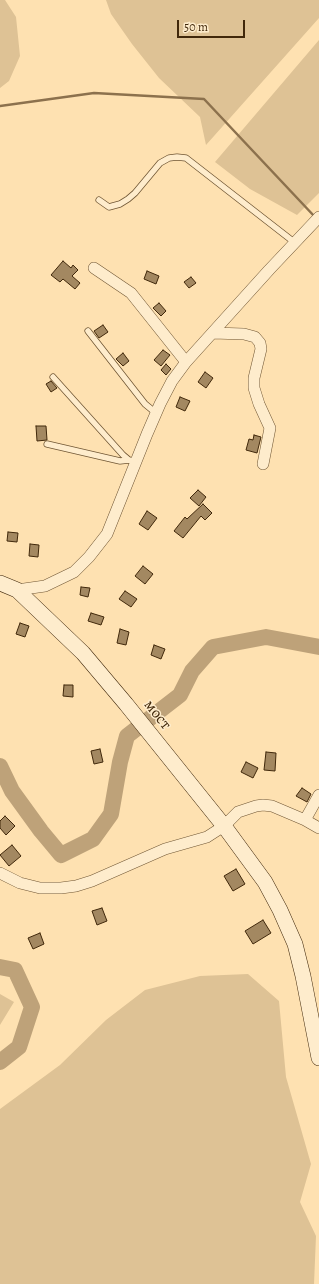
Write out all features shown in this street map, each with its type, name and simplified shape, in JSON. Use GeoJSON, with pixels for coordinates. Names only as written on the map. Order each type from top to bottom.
{"type":"FeatureCollection","features":[{"type":"Feature","properties":{"kind":"street"},"geometry":{"type":"LineString","coordinates":[[0,583],[17,590],[45,586],[74,572],[89,557],[107,534],[132,461],[172,381],[186,362],[294,242],[319,217]]}},
{"type":"Feature","properties":{"kind":"street"},"geometry":{"type":"LineString","coordinates":[[94,268],[131,293],[186,362]]}},
{"type":"Feature","properties":{"kind":"street"},"geometry":{"type":"LineString","coordinates":[[213,333],[244,334],[255,337],[260,343],[261,349],[254,378],[254,388],[259,404],[270,428],[262,464]]}},
{"type":"Feature","properties":{"kind":"street","name":"мост"},"geometry":{"type":"LineString","coordinates":[[17,590],[83,653],[224,826],[264,882],[280,910],[295,944],[303,976],[319,1058]]}},
{"type":"Feature","properties":{"kind":"street"},"geometry":{"type":"LineString","coordinates":[[305,820],[319,795]]}},
{"type":"Feature","properties":{"kind":"street"},"geometry":{"type":"LineString","coordinates":[[0,873],[20,883],[40,888],[61,888],[92,882],[165,849],[207,837],[224,826],[238,812],[263,805],[272,806],[305,820],[319,828]]}},
{"type":"Feature","properties":{"kind":"lane"},"geometry":{"type":"LineString","coordinates":[[99,200],[109,206],[120,204],[135,193],[160,163],[169,158],[186,158],[294,242]]}},
{"type":"Feature","properties":{"kind":"lane"},"geometry":{"type":"LineString","coordinates":[[88,331],[145,404],[156,413]]}},
{"type":"Feature","properties":{"kind":"lane"},"geometry":{"type":"LineString","coordinates":[[53,377],[122,456],[132,461]]}},
{"type":"Feature","properties":{"kind":"lane"},"geometry":{"type":"LineString","coordinates":[[47,444],[120,461],[132,461]]}},
{"type":"Feature","properties":{"kind":"shaded area"},"geometry":{"type":"Polygon","coordinates":[[[0,0],[5,0],[16,17],[20,56],[9,81],[0,88],[0,0]]]}},
{"type":"Feature","properties":{"kind":"shaded area"},"geometry":{"type":"Polygon","coordinates":[[[106,0],[319,0],[319,18],[206,145],[200,117],[159,78],[111,14],[106,0]]]}},
{"type":"Feature","properties":{"kind":"shaded area"},"geometry":{"type":"Polygon","coordinates":[[[319,40],[319,193],[297,215],[250,189],[215,162],[319,40]]]}},
{"type":"Feature","properties":{"kind":"shaded area"},"geometry":{"type":"Polygon","coordinates":[[[248,974],[279,1001],[286,1077],[311,1164],[300,1202],[316,1236],[314,1284],[0,1284],[0,1109],[60,1065],[106,1020],[145,990],[200,976],[248,974]]]}},
{"type":"Feature","properties":{"kind":"shaded area"},"geometry":{"type":"Polygon","coordinates":[[[0,994],[14,1002],[0,1025],[0,994]]]}},
{"type":"Feature","properties":{"kind":"building"},"geometry":{"type":"Polygon","coordinates":[[[63,261],[71,268],[73,265],[78,270],[72,276],[80,283],[75,289],[63,279],[60,282],[51,275],[63,261]]]}},
{"type":"Feature","properties":{"kind":"building"},"geometry":{"type":"Polygon","coordinates":[[[147,271],[159,276],[156,284],[144,279],[147,271]]]}},
{"type":"Feature","properties":{"kind":"building"},"geometry":{"type":"Polygon","coordinates":[[[191,277],[196,283],[189,288],[184,282],[191,277]]]}},
{"type":"Feature","properties":{"kind":"building"},"geometry":{"type":"Polygon","coordinates":[[[159,303],[166,311],[161,316],[153,308],[159,303]]]}},
{"type":"Feature","properties":{"kind":"building"},"geometry":{"type":"Polygon","coordinates":[[[103,325],[108,332],[99,338],[94,331],[103,325]]]}},
{"type":"Feature","properties":{"kind":"building"},"geometry":{"type":"Polygon","coordinates":[[[163,350],[170,355],[161,366],[154,360],[163,350]]]}},
{"type":"Feature","properties":{"kind":"building"},"geometry":{"type":"Polygon","coordinates":[[[123,353],[129,361],[123,366],[116,359],[123,353]]]}},
{"type":"Feature","properties":{"kind":"building"},"geometry":{"type":"Polygon","coordinates":[[[166,364],[171,369],[166,375],[161,370],[166,364]]]}},
{"type":"Feature","properties":{"kind":"building"},"geometry":{"type":"Polygon","coordinates":[[[205,372],[213,378],[206,388],[198,382],[205,372]]]}},
{"type":"Feature","properties":{"kind":"building"},"geometry":{"type":"Polygon","coordinates":[[[51,381],[57,388],[51,392],[46,384],[51,381]]]}},
{"type":"Feature","properties":{"kind":"building"},"geometry":{"type":"Polygon","coordinates":[[[180,397],[190,401],[185,411],[176,407],[180,397]]]}},
{"type":"Feature","properties":{"kind":"building"},"geometry":{"type":"Polygon","coordinates":[[[36,426],[46,426],[47,440],[37,441],[36,426]]]}},
{"type":"Feature","properties":{"kind":"building"},"geometry":{"type":"Polygon","coordinates":[[[254,435],[261,437],[257,453],[246,450],[249,439],[253,440],[254,435]]]}},
{"type":"Feature","properties":{"kind":"building"},"geometry":{"type":"Polygon","coordinates":[[[198,490],[206,497],[199,506],[190,498],[198,490]]]}},
{"type":"Feature","properties":{"kind":"building"},"geometry":{"type":"Polygon","coordinates":[[[203,504],[212,513],[205,520],[201,516],[183,538],[174,531],[185,517],[187,519],[203,504]]]}},
{"type":"Feature","properties":{"kind":"building"},"geometry":{"type":"Polygon","coordinates":[[[147,511],[157,518],[148,530],[139,524],[147,511]]]}},
{"type":"Feature","properties":{"kind":"building"},"geometry":{"type":"Polygon","coordinates":[[[8,532],[18,533],[17,542],[7,541],[8,532]]]}},
{"type":"Feature","properties":{"kind":"building"},"geometry":{"type":"Polygon","coordinates":[[[30,544],[39,545],[38,557],[29,556],[30,544]]]}},
{"type":"Feature","properties":{"kind":"building"},"geometry":{"type":"Polygon","coordinates":[[[143,566],[153,574],[145,584],[135,576],[143,566]]]}},
{"type":"Feature","properties":{"kind":"building"},"geometry":{"type":"Polygon","coordinates":[[[81,587],[90,588],[88,597],[80,595],[81,587]]]}},
{"type":"Feature","properties":{"kind":"building"},"geometry":{"type":"Polygon","coordinates":[[[125,591],[137,599],[131,607],[119,599],[125,591]]]}},
{"type":"Feature","properties":{"kind":"building"},"geometry":{"type":"Polygon","coordinates":[[[91,613],[104,617],[101,625],[88,621],[91,613]]]}},
{"type":"Feature","properties":{"kind":"building"},"geometry":{"type":"Polygon","coordinates":[[[20,623],[29,626],[25,637],[16,634],[20,623]]]}},
{"type":"Feature","properties":{"kind":"building"},"geometry":{"type":"Polygon","coordinates":[[[120,629],[129,632],[126,645],[117,643],[120,629]]]}},
{"type":"Feature","properties":{"kind":"building"},"geometry":{"type":"Polygon","coordinates":[[[154,645],[165,649],[161,659],[151,655],[154,645]]]}},
{"type":"Feature","properties":{"kind":"building"},"geometry":{"type":"Polygon","coordinates":[[[64,685],[73,685],[73,697],[63,696],[64,685]]]}},
{"type":"Feature","properties":{"kind":"building"},"geometry":{"type":"Polygon","coordinates":[[[100,749],[103,762],[94,764],[91,751],[100,749]]]}},
{"type":"Feature","properties":{"kind":"building"},"geometry":{"type":"Polygon","coordinates":[[[266,752],[276,753],[275,771],[264,770],[266,752]]]}},
{"type":"Feature","properties":{"kind":"building"},"geometry":{"type":"Polygon","coordinates":[[[246,762],[258,768],[253,778],[241,772],[246,762]]]}},
{"type":"Feature","properties":{"kind":"building"},"geometry":{"type":"Polygon","coordinates":[[[302,788],[311,794],[307,802],[296,796],[302,788]]]}},
{"type":"Feature","properties":{"kind":"building"},"geometry":{"type":"Polygon","coordinates":[[[5,816],[15,826],[6,835],[0,828],[0,821],[5,816]]]}},
{"type":"Feature","properties":{"kind":"building"},"geometry":{"type":"Polygon","coordinates":[[[12,845],[21,856],[9,866],[0,855],[12,845]]]}},
{"type":"Feature","properties":{"kind":"building"},"geometry":{"type":"Polygon","coordinates":[[[236,869],[245,884],[233,891],[224,876],[236,869]]]}},
{"type":"Feature","properties":{"kind":"building"},"geometry":{"type":"Polygon","coordinates":[[[102,908],[107,921],[97,925],[92,911],[102,908]]]}},
{"type":"Feature","properties":{"kind":"building"},"geometry":{"type":"Polygon","coordinates":[[[263,920],[271,933],[253,944],[245,931],[263,920]]]}},
{"type":"Feature","properties":{"kind":"building"},"geometry":{"type":"Polygon","coordinates":[[[40,933],[44,944],[33,949],[28,938],[40,933]]]}},
{"type":"Feature","properties":{"kind":"waterway"},"geometry":{"type":"LineString","coordinates":[[0,106],[94,93],[204,99],[315,217]]}},
{"type":"Feature","properties":{"kind":"waterway"},"geometry":{"type":"LineString","coordinates":[[0,766],[12,791],[41,831],[61,855],[93,839],[111,814],[120,762],[127,736],[180,695],[192,671],[213,647],[266,637],[319,647]]}},
{"type":"Feature","properties":{"kind":"waterway"},"geometry":{"type":"LineString","coordinates":[[0,967],[15,970],[32,1007],[19,1047],[0,1062]]}}]}
